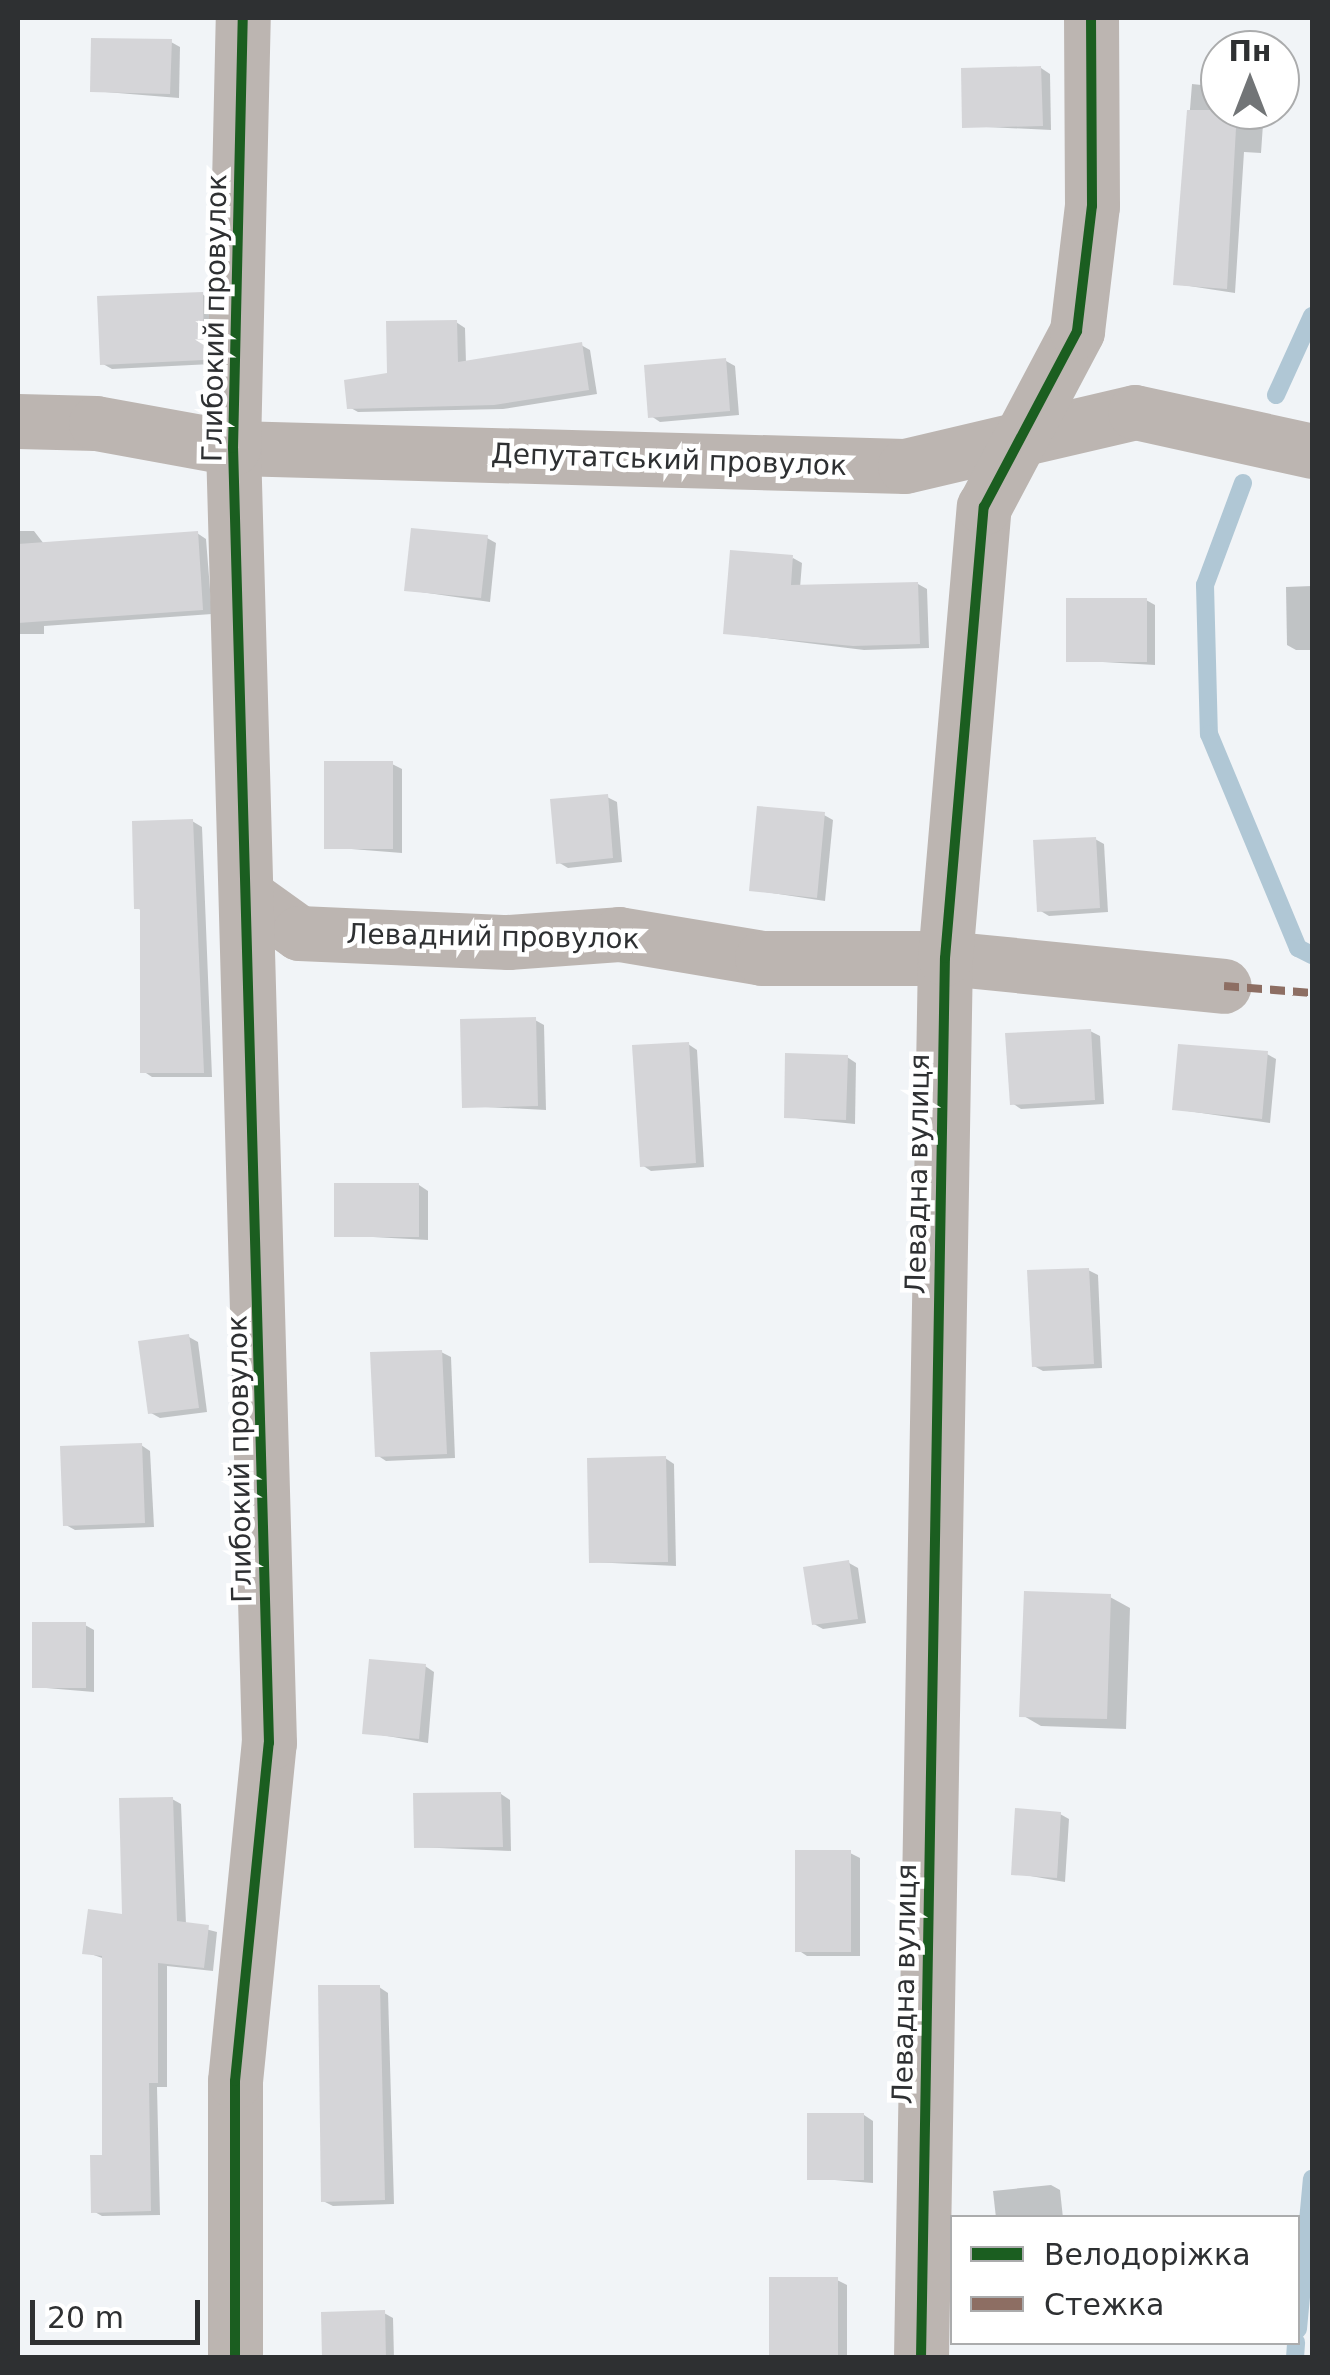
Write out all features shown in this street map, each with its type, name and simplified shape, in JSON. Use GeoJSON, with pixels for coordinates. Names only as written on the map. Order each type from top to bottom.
{"type":"FeatureCollection","features":[{"type":"Feature","properties":{"kind":"street","name":"Глибокий провулок"},"geometry":{"type":"LineString","coordinates":[[235,2358],[235,2081],[269,1743],[250,898],[233,448],[243,18]]}},
{"type":"Feature","properties":{"kind":"street","name":"Левадна вулиця"},"geometry":{"type":"LineString","coordinates":[[921,2358],[944,958],[984,507],[1077,331],[1092,206],[1091,18]]}},
{"type":"Feature","properties":{"kind":"street","name":"Депутатський провулок"},"geometry":{"type":"LineString","coordinates":[[18,421],[96,424],[233,448],[905,466],[1135,412],[1312,451]]}},
{"type":"Feature","properties":{"kind":"street","name":"Левадний провулок"},"geometry":{"type":"LineString","coordinates":[[250,898],[299,932],[508,942],[619,934],[762,958],[944,958],[1224,986]]}},
{"type":"Feature","properties":{"kind":"building"},"geometry":{"type":"Polygon","coordinates":[[[91,38],[172,39],[170,94],[90,92],[91,38]]]}},
{"type":"Feature","properties":{"kind":"building"},"geometry":{"type":"Polygon","coordinates":[[[1041,66],[1043,126],[962,128],[961,68],[1041,66]]]}},
{"type":"Feature","properties":{"kind":"building"},"geometry":{"type":"Polygon","coordinates":[[[1187,110],[1200,110],[1200,130],[1236,130],[1227,289],[1173,285],[1187,110]]]}},
{"type":"Feature","properties":{"kind":"building"},"geometry":{"type":"Polygon","coordinates":[[[203,292],[204,360],[100,365],[97,296],[203,292]]]}},
{"type":"Feature","properties":{"kind":"building"},"geometry":{"type":"Polygon","coordinates":[[[457,320],[458,362],[582,342],[589,390],[494,405],[347,409],[344,380],[387,373],[386,321],[457,320]]]}},
{"type":"Feature","properties":{"kind":"building"},"geometry":{"type":"Polygon","coordinates":[[[726,358],[730,411],[648,418],[644,365],[726,358]]]}},
{"type":"Feature","properties":{"kind":"building"},"geometry":{"type":"Polygon","coordinates":[[[411,528],[488,535],[481,598],[404,591],[411,528]]]}},
{"type":"Feature","properties":{"kind":"building"},"geometry":{"type":"Polygon","coordinates":[[[198,531],[203,610],[18,623],[18,544],[198,531]]]}},
{"type":"Feature","properties":{"kind":"building"},"geometry":{"type":"Polygon","coordinates":[[[730,550],[793,555],[791,585],[918,582],[920,644],[853,646],[723,634],[730,550]]]}},
{"type":"Feature","properties":{"kind":"building"},"geometry":{"type":"Polygon","coordinates":[[[1066,598],[1147,598],[1147,662],[1066,662],[1066,598]]]}},
{"type":"Feature","properties":{"kind":"building"},"geometry":{"type":"Polygon","coordinates":[[[324,761],[393,761],[393,849],[324,849],[324,761]]]}},
{"type":"Feature","properties":{"kind":"building"},"geometry":{"type":"Polygon","coordinates":[[[608,794],[613,858],[556,864],[550,799],[608,794]]]}},
{"type":"Feature","properties":{"kind":"building"},"geometry":{"type":"Polygon","coordinates":[[[757,806],[825,812],[817,898],[749,891],[757,806]]]}},
{"type":"Feature","properties":{"kind":"building"},"geometry":{"type":"Polygon","coordinates":[[[193,819],[204,1073],[140,1073],[140,909],[134,909],[132,821],[193,819]]]}},
{"type":"Feature","properties":{"kind":"building"},"geometry":{"type":"Polygon","coordinates":[[[1096,837],[1100,908],[1037,912],[1033,840],[1096,837]]]}},
{"type":"Feature","properties":{"kind":"building"},"geometry":{"type":"Polygon","coordinates":[[[536,1017],[538,1106],[462,1108],[460,1019],[536,1017]]]}},
{"type":"Feature","properties":{"kind":"building"},"geometry":{"type":"Polygon","coordinates":[[[1091,1029],[1095,1100],[1010,1105],[1005,1033],[1091,1029]]]}},
{"type":"Feature","properties":{"kind":"building"},"geometry":{"type":"Polygon","coordinates":[[[689,1042],[696,1163],[640,1167],[632,1045],[689,1042]]]}},
{"type":"Feature","properties":{"kind":"building"},"geometry":{"type":"Polygon","coordinates":[[[1178,1044],[1268,1051],[1262,1119],[1172,1110],[1178,1044]]]}},
{"type":"Feature","properties":{"kind":"building"},"geometry":{"type":"Polygon","coordinates":[[[785,1053],[848,1055],[846,1120],[784,1118],[785,1053]]]}},
{"type":"Feature","properties":{"kind":"building"},"geometry":{"type":"Polygon","coordinates":[[[334,1183],[419,1183],[419,1237],[334,1237],[334,1183]]]}},
{"type":"Feature","properties":{"kind":"building"},"geometry":{"type":"Polygon","coordinates":[[[1089,1268],[1094,1364],[1032,1367],[1027,1270],[1089,1268]]]}},
{"type":"Feature","properties":{"kind":"building"},"geometry":{"type":"Polygon","coordinates":[[[189,1334],[199,1408],[148,1414],[138,1341],[189,1334]]]}},
{"type":"Feature","properties":{"kind":"building"},"geometry":{"type":"Polygon","coordinates":[[[442,1350],[447,1454],[375,1457],[370,1352],[442,1350]]]}},
{"type":"Feature","properties":{"kind":"building"},"geometry":{"type":"Polygon","coordinates":[[[142,1443],[145,1523],[63,1526],[60,1446],[142,1443]]]}},
{"type":"Feature","properties":{"kind":"building"},"geometry":{"type":"Polygon","coordinates":[[[666,1456],[668,1562],[589,1563],[587,1458],[666,1456]]]}},
{"type":"Feature","properties":{"kind":"building"},"geometry":{"type":"Polygon","coordinates":[[[849,1560],[858,1619],[812,1625],[803,1567],[849,1560]]]}},
{"type":"Feature","properties":{"kind":"building"},"geometry":{"type":"Polygon","coordinates":[[[1024,1591],[1111,1594],[1107,1719],[1019,1717],[1024,1591]]]}},
{"type":"Feature","properties":{"kind":"building"},"geometry":{"type":"Polygon","coordinates":[[[32,1622],[86,1622],[86,1688],[32,1688],[32,1622]]]}},
{"type":"Feature","properties":{"kind":"building"},"geometry":{"type":"Polygon","coordinates":[[[369,1659],[426,1664],[419,1739],[362,1734],[369,1659]]]}},
{"type":"Feature","properties":{"kind":"building"},"geometry":{"type":"Polygon","coordinates":[[[501,1792],[503,1847],[414,1848],[413,1793],[501,1792]]]}},
{"type":"Feature","properties":{"kind":"building"},"geometry":{"type":"Polygon","coordinates":[[[173,1797],[177,1921],[209,1925],[204,1968],[158,1963],[158,2083],[149,2083],[151,2211],[91,2213],[90,2155],[102,2155],[102,1956],[82,1954],[88,1909],[122,1914],[119,1798],[173,1797]]]}},
{"type":"Feature","properties":{"kind":"building"},"geometry":{"type":"Polygon","coordinates":[[[1015,1808],[1061,1812],[1057,1878],[1011,1875],[1015,1808]]]}},
{"type":"Feature","properties":{"kind":"building"},"geometry":{"type":"Polygon","coordinates":[[[795,1850],[851,1850],[851,1952],[795,1952],[795,1850]]]}},
{"type":"Feature","properties":{"kind":"building"},"geometry":{"type":"Polygon","coordinates":[[[318,1985],[380,1985],[385,2200],[321,2202],[318,1985]]]}},
{"type":"Feature","properties":{"kind":"building"},"geometry":{"type":"Polygon","coordinates":[[[807,2113],[864,2113],[864,2180],[807,2180],[807,2113]]]}},
{"type":"Feature","properties":{"kind":"building"},"geometry":{"type":"Polygon","coordinates":[[[769,2277],[838,2277],[838,2358],[769,2358],[769,2277]]]}},
{"type":"Feature","properties":{"kind":"building"},"geometry":{"type":"Polygon","coordinates":[[[385,2310],[386,2358],[322,2358],[321,2312],[385,2310]]]}},
{"type":"Feature","properties":{"kind":"waterway"},"geometry":{"type":"LineString","coordinates":[[1276,395],[1312,316]]}},
{"type":"Feature","properties":{"kind":"waterway"},"geometry":{"type":"LineString","coordinates":[[1243,483],[1205,585],[1209,734],[1298,948],[1312,955]]}},
{"type":"Feature","properties":{"kind":"waterway"},"geometry":{"type":"LineString","coordinates":[[1300,2308],[1312,2179]]}},
{"type":"Feature","properties":{"kind":"waterway"},"geometry":{"type":"LineString","coordinates":[[1295,2358],[1296,2345]]}},
{"type":"Feature","properties":{"kind":"marked path"},"geometry":{"type":"LineString","coordinates":[[1224,986],[1312,993]]}},
{"type":"Feature","properties":{"kind":"cycle path"},"geometry":{"type":"LineString","coordinates":[[235,2358],[235,2081],[269,1743],[233,448],[243,18]]}},
{"type":"Feature","properties":{"kind":"cycle path"},"geometry":{"type":"LineString","coordinates":[[921,2358],[945,958],[984,507],[1077,331],[1092,206],[1091,18]]}}]}
